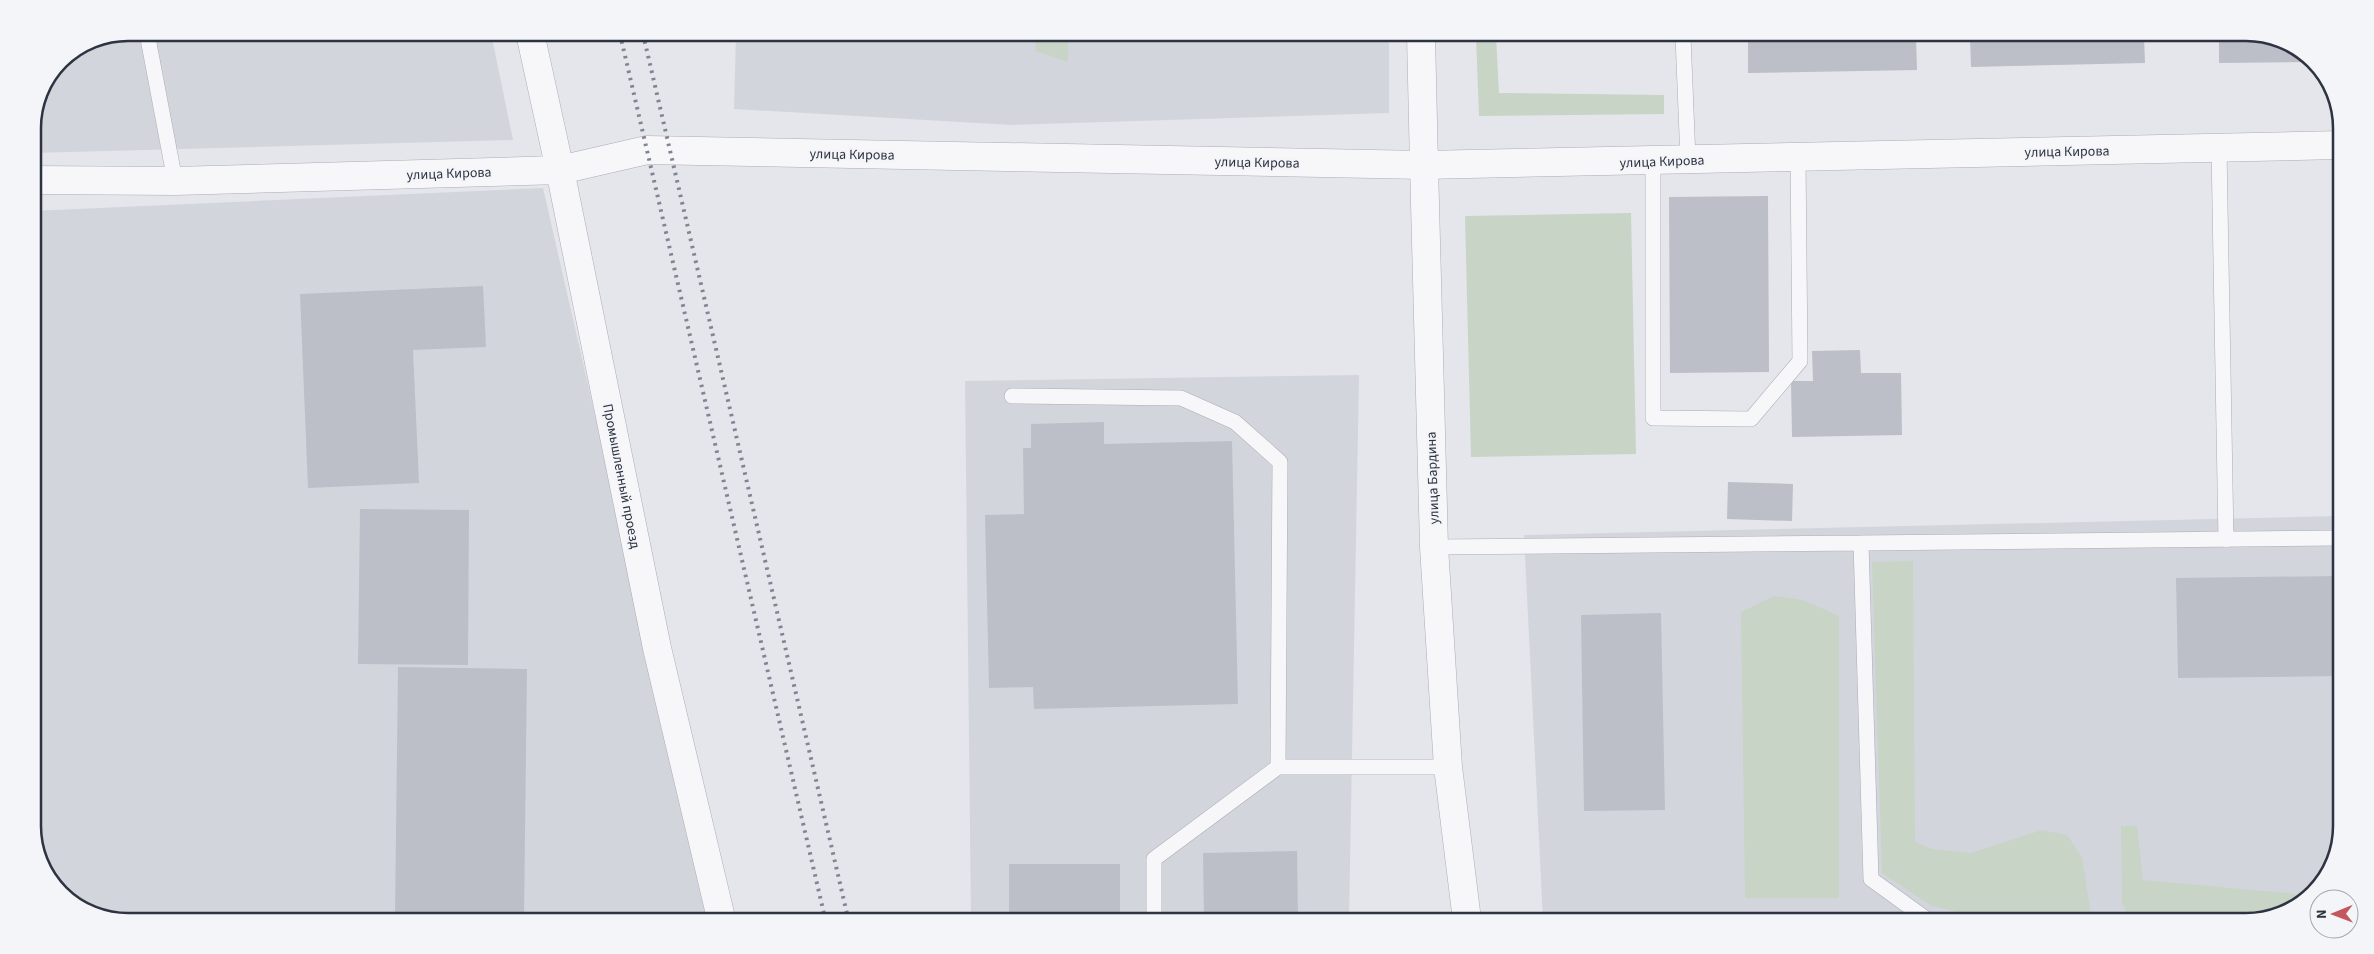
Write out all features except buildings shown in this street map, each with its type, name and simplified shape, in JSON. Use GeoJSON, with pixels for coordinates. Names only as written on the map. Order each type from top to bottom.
{"type":"FeatureCollection","features":[{"type":"Feature","properties":{"kind":"street","name":"Промышленный проезд"},"geometry":{"type":"LineString","coordinates":[[532,41],[560,170],[657,648],[720,913]]}},
{"type":"Feature","properties":{"kind":"street","name":"улица Бардина"},"geometry":{"type":"LineString","coordinates":[[1421,41],[1434,547],[1448,767],[1466,913]]}},
{"type":"Feature","properties":{"kind":"street","name":"улица Кирова"},"geometry":{"type":"LineString","coordinates":[[41,180],[175,181],[560,170],[647,150],[1424,165],[1653,162],[2333,145]]}},
{"type":"Feature","properties":{"kind":"lane"},"geometry":{"type":"LineString","coordinates":[[149,41],[175,181]]}},
{"type":"Feature","properties":{"kind":"lane"},"geometry":{"type":"LineString","coordinates":[[1683,41],[1688,160]]}},
{"type":"Feature","properties":{"kind":"lane"},"geometry":{"type":"LineString","coordinates":[[2219,148],[2226,540]]}},
{"type":"Feature","properties":{"kind":"lane"},"geometry":{"type":"LineString","coordinates":[[1653,162],[1653,418],[1751,418],[1800,361],[1798,158]]}},
{"type":"Feature","properties":{"kind":"lane"},"geometry":{"type":"LineString","coordinates":[[1012,396],[1181,398],[1235,422],[1280,462],[1278,767]]}},
{"type":"Feature","properties":{"kind":"lane"},"geometry":{"type":"LineString","coordinates":[[1434,547],[2333,538]]}},
{"type":"Feature","properties":{"kind":"lane"},"geometry":{"type":"LineString","coordinates":[[1861,543],[1871,879],[1917,913]]}},
{"type":"Feature","properties":{"kind":"lane"},"geometry":{"type":"LineString","coordinates":[[1154,913],[1154,860],[1278,767],[1448,767]]}},
{"type":"Feature","properties":{"kind":"shaded area"},"geometry":{"type":"Polygon","coordinates":[[[128,41],[493,41],[513,140],[41,153],[43,111],[48,95],[56,80],[80,56],[95,48],[111,43],[128,41]]]}},
{"type":"Feature","properties":{"kind":"shaded area"},"geometry":{"type":"Polygon","coordinates":[[[736,41],[1389,41],[1389,113],[1012,125],[734,109],[736,41]]]}},
{"type":"Feature","properties":{"kind":"shaded area"},"geometry":{"type":"Polygon","coordinates":[[[543,188],[709,913],[128,913],[100,908],[90,904],[71,891],[59,879],[46,854],[41,831],[41,211],[543,188]]]}},
{"type":"Feature","properties":{"kind":"shaded area"},"geometry":{"type":"Polygon","coordinates":[[[1359,375],[1349,913],[971,913],[965,381],[1359,375]]]}},
{"type":"Feature","properties":{"kind":"shaded area"},"geometry":{"type":"Polygon","coordinates":[[[2333,516],[2332,837],[2324,864],[2315,879],[2294,898],[2284,904],[2274,908],[2246,913],[1543,913],[1524,535],[2333,516]]]}},
{"type":"Feature","properties":{"kind":"green space"},"geometry":{"type":"Polygon","coordinates":[[[1035,41],[1068,41],[1068,62],[1036,51],[1035,41]]]}},
{"type":"Feature","properties":{"kind":"green space"},"geometry":{"type":"Polygon","coordinates":[[[1476,41],[1496,41],[1499,93],[1664,95],[1664,114],[1479,116],[1476,41]]]}},
{"type":"Feature","properties":{"kind":"green space"},"geometry":{"type":"Polygon","coordinates":[[[1631,213],[1636,454],[1471,457],[1465,216],[1631,213]]]}},
{"type":"Feature","properties":{"kind":"green space"},"geometry":{"type":"Polygon","coordinates":[[[1913,561],[1915,842],[1931,849],[1971,853],[2042,830],[2067,835],[2082,857],[2091,913],[1962,913],[1932,906],[1882,873],[1872,562],[1913,561]]]}},
{"type":"Feature","properties":{"kind":"green space"},"geometry":{"type":"Polygon","coordinates":[[[1774,596],[1803,600],[1839,616],[1839,898],[1745,898],[1741,612],[1774,596]]]}},
{"type":"Feature","properties":{"kind":"green space"},"geometry":{"type":"Polygon","coordinates":[[[2121,826],[2137,826],[2143,880],[2298,894],[2274,908],[2246,913],[2127,913],[2122,902],[2121,826]]]}},
{"type":"Feature","properties":{"kind":"railway"},"geometry":{"type":"LineString","coordinates":[[622,41],[824,913]]}},
{"type":"Feature","properties":{"kind":"railway"},"geometry":{"type":"LineString","coordinates":[[645,41],[847,913]]}}]}
